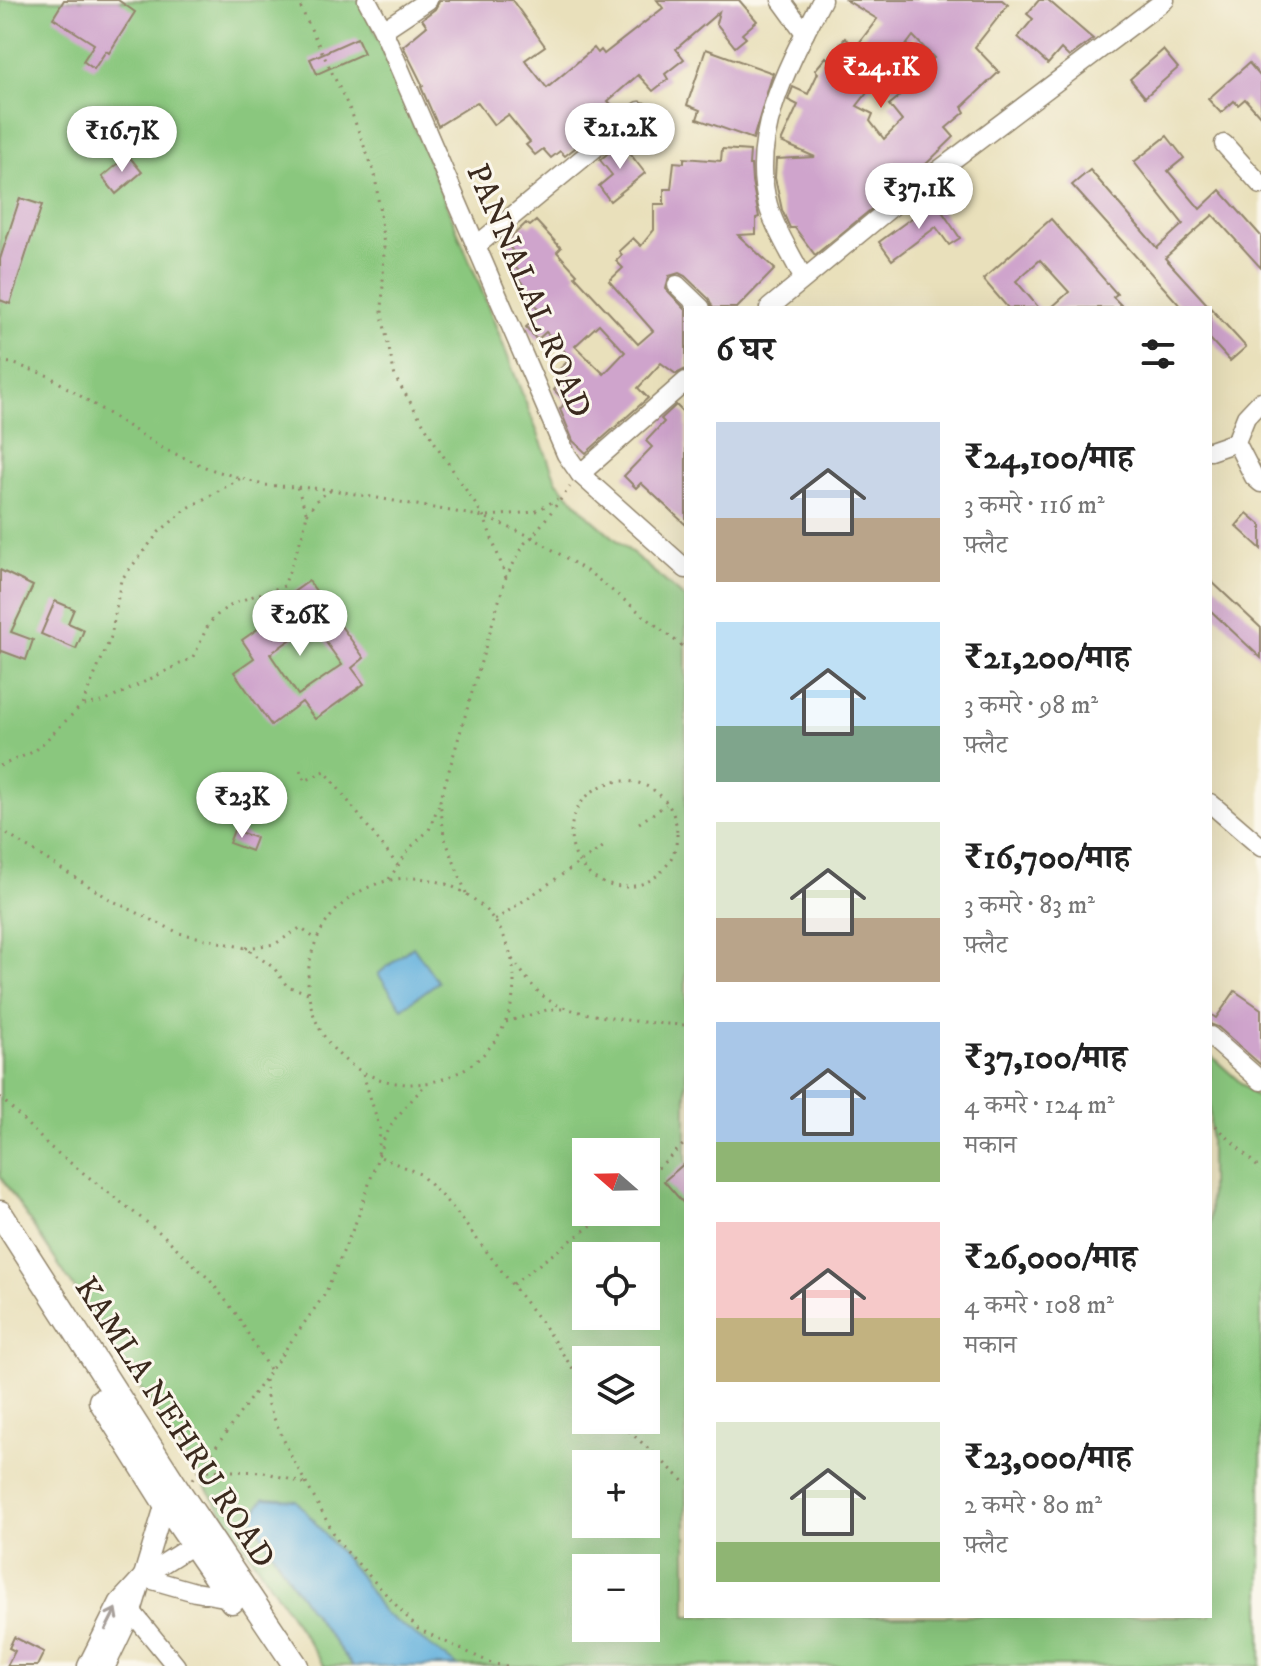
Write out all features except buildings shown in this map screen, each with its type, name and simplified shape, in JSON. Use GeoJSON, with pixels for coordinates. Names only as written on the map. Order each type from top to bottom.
{"type":"FeatureCollection","features":[{"type":"Feature","properties":{"kind":"main road","name":"KAMLA NEHRU ROAD"},"geometry":{"type":"LineString","coordinates":[[0,1213],[173,1499]]}},
{"type":"Feature","properties":{"kind":"main road","name":"KAMLA NEHRU ROAD"},"geometry":{"type":"LineString","coordinates":[[0,1242],[201,1540],[296,1666]]}},
{"type":"Feature","properties":{"kind":"main road","name":"KAMLA NEHRU ROAD"},"geometry":{"type":"LineString","coordinates":[[201,1540],[230,1598],[277,1666]]}},
{"type":"Feature","properties":{"kind":"street","name":"PANNALAL ROAD"},"geometry":{"type":"LineString","coordinates":[[367,0],[383,30],[566,454],[580,474],[684,567]]}},
{"type":"Feature","properties":{"kind":"street"},"geometry":{"type":"LineString","coordinates":[[383,30],[428,0]]}},
{"type":"Feature","properties":{"kind":"street"},"geometry":{"type":"LineString","coordinates":[[781,0],[805,33]]}},
{"type":"Feature","properties":{"kind":"street"},"geometry":{"type":"LineString","coordinates":[[803,278],[768,205],[762,158],[774,104],[822,0]]}},
{"type":"Feature","properties":{"kind":"street"},"geometry":{"type":"LineString","coordinates":[[771,306],[918,185],[1165,0]]}},
{"type":"Feature","properties":{"kind":"street"},"geometry":{"type":"LineString","coordinates":[[476,246],[640,111]]}},
{"type":"Feature","properties":{"kind":"street"},"geometry":{"type":"LineString","coordinates":[[1224,144],[1261,185]]}},
{"type":"Feature","properties":{"kind":"street"},"geometry":{"type":"LineString","coordinates":[[677,285],[699,306]]}},
{"type":"Feature","properties":{"kind":"street"},"geometry":{"type":"LineString","coordinates":[[580,474],[684,383]]}},
{"type":"Feature","properties":{"kind":"street"},"geometry":{"type":"LineString","coordinates":[[1261,401],[1246,417],[1236,442],[1254,477],[1261,483]]}},
{"type":"Feature","properties":{"kind":"street"},"geometry":{"type":"LineString","coordinates":[[1212,450],[1236,442]]}},
{"type":"Feature","properties":{"kind":"street"},"geometry":{"type":"LineString","coordinates":[[1212,805],[1261,847]]}},
{"type":"Feature","properties":{"kind":"street"},"geometry":{"type":"LineString","coordinates":[[1212,1038],[1261,1081]]}},
{"type":"Feature","properties":{"kind":"street"},"geometry":{"type":"LineString","coordinates":[[106,1666],[132,1612],[142,1577],[173,1499]]}},
{"type":"Feature","properties":{"kind":"street"},"geometry":{"type":"LineString","coordinates":[[87,1666],[119,1602],[142,1577],[201,1540]]}},
{"type":"Feature","properties":{"kind":"street"},"geometry":{"type":"LineString","coordinates":[[142,1577],[230,1598]]}},
{"type":"Feature","properties":{"kind":"street"},"geometry":{"type":"LineString","coordinates":[[132,1612],[176,1666]]}},
{"type":"Feature","properties":{"kind":"path"},"geometry":{"type":"LineString","coordinates":[[297,0],[352,114],[375,175],[384,245],[382,315],[395,377],[484,517],[506,577]]}},
{"type":"Feature","properties":{"kind":"path"},"geometry":{"type":"LineString","coordinates":[[0,362],[49,376],[164,449],[210,469],[263,485],[332,490],[484,517],[532,537],[590,573],[684,647]]}},
{"type":"Feature","properties":{"kind":"path"},"geometry":{"type":"LineString","coordinates":[[389,879],[410,848],[429,830],[506,577],[525,543],[580,474]]}},
{"type":"Feature","properties":{"kind":"path"},"geometry":{"type":"LineString","coordinates":[[0,766],[35,751],[82,705],[111,637],[121,580],[159,532],[188,508],[241,478]]}},
{"type":"Feature","properties":{"kind":"path"},"geometry":{"type":"LineString","coordinates":[[297,487],[307,514]]}},
{"type":"Feature","properties":{"kind":"path"},"geometry":{"type":"LineString","coordinates":[[82,705],[106,701],[192,658],[201,646],[208,625],[223,609],[284,586],[307,514],[319,497],[332,490]]}},
{"type":"Feature","properties":{"kind":"path"},"geometry":{"type":"LineString","coordinates":[[484,517],[535,512],[561,497]]}},
{"type":"Feature","properties":{"kind":"path"},"geometry":{"type":"LineString","coordinates":[[300,770],[305,781],[325,771],[398,866]]}},
{"type":"Feature","properties":{"kind":"path"},"geometry":{"type":"LineString","coordinates":[[629,781],[645,785],[667,804],[677,825],[676,843],[670,860],[659,875],[643,884],[625,887],[607,885],[591,876],[579,863],[571,831],[575,814],[596,789],[612,782],[629,781]]}},
{"type":"Feature","properties":{"kind":"path"},"geometry":{"type":"LineString","coordinates":[[440,801],[444,836],[466,893]]}},
{"type":"Feature","properties":{"kind":"path"},"geometry":{"type":"LineString","coordinates":[[639,823],[667,804]]}},
{"type":"Feature","properties":{"kind":"path"},"geometry":{"type":"LineString","coordinates":[[0,830],[111,900],[179,933],[246,948],[275,944],[300,928],[316,939]]}},
{"type":"Feature","properties":{"kind":"path"},"geometry":{"type":"LineString","coordinates":[[495,920],[603,847]]}},
{"type":"Feature","properties":{"kind":"path"},"geometry":{"type":"LineString","coordinates":[[416,877],[442,881],[466,893],[495,920],[506,939],[512,959],[514,991],[506,1022],[487,1052],[459,1073],[426,1084],[394,1084],[363,1074],[336,1053],[323,1035],[308,993],[309,966],[316,939],[334,912],[359,891],[389,879],[416,877]]}},
{"type":"Feature","properties":{"kind":"path"},"geometry":{"type":"LineString","coordinates":[[246,948],[274,968],[287,986],[308,993]]}},
{"type":"Feature","properties":{"kind":"path"},"geometry":{"type":"LineString","coordinates":[[512,959],[533,987],[549,1001],[568,1009]]}},
{"type":"Feature","properties":{"kind":"path"},"geometry":{"type":"LineString","coordinates":[[506,1022],[550,1009],[568,1009],[684,1025]]}},
{"type":"Feature","properties":{"kind":"path"},"geometry":{"type":"LineString","coordinates":[[363,1074],[380,1129],[378,1156]]}},
{"type":"Feature","properties":{"kind":"path"},"geometry":{"type":"LineString","coordinates":[[173,1499],[200,1470],[325,1294],[395,1119],[426,1084]]}},
{"type":"Feature","properties":{"kind":"path"},"geometry":{"type":"LineString","coordinates":[[0,1097],[50,1147],[163,1235],[209,1279],[237,1315],[271,1372]]}},
{"type":"Feature","properties":{"kind":"path"},"geometry":{"type":"LineString","coordinates":[[1212,1122],[1261,1170]]}},
{"type":"Feature","properties":{"kind":"path"},"geometry":{"type":"LineString","coordinates":[[660,1166],[684,1144]]}},
{"type":"Feature","properties":{"kind":"path"},"geometry":{"type":"LineString","coordinates":[[378,1156],[420,1174],[453,1208],[572,1368]]}},
{"type":"Feature","properties":{"kind":"path"},"geometry":{"type":"LineString","coordinates":[[512,1284],[590,1226]]}},
{"type":"Feature","properties":{"kind":"path"},"geometry":{"type":"LineString","coordinates":[[265,1380],[268,1405],[339,1543],[418,1629],[493,1664],[507,1666]]}},
{"type":"Feature","properties":{"kind":"path"},"geometry":{"type":"LineString","coordinates":[[632,1434],[684,1481]]}},
{"type":"Feature","properties":{"kind":"path"},"geometry":{"type":"LineString","coordinates":[[200,1470],[264,1472],[306,1484]]}},
{"type":"Feature","properties":{"kind":"green space"},"geometry":{"type":"Polygon","coordinates":[[[0,0],[362,0],[557,482],[591,518],[684,597],[684,1618],[1212,1618],[1212,1057],[1261,1101],[1261,1666],[324,1666],[0,1176],[0,0]]]}},
{"type":"Feature","properties":{"kind":"water"},"geometry":{"type":"Polygon","coordinates":[[[413,946],[438,982],[402,1008],[378,974],[413,946]]]}},
{"type":"Feature","properties":{"kind":"water"},"geometry":{"type":"Polygon","coordinates":[[[264,1498],[296,1500],[359,1575],[383,1612],[458,1666],[353,1666],[299,1594],[252,1516],[264,1498]]]}}]}
